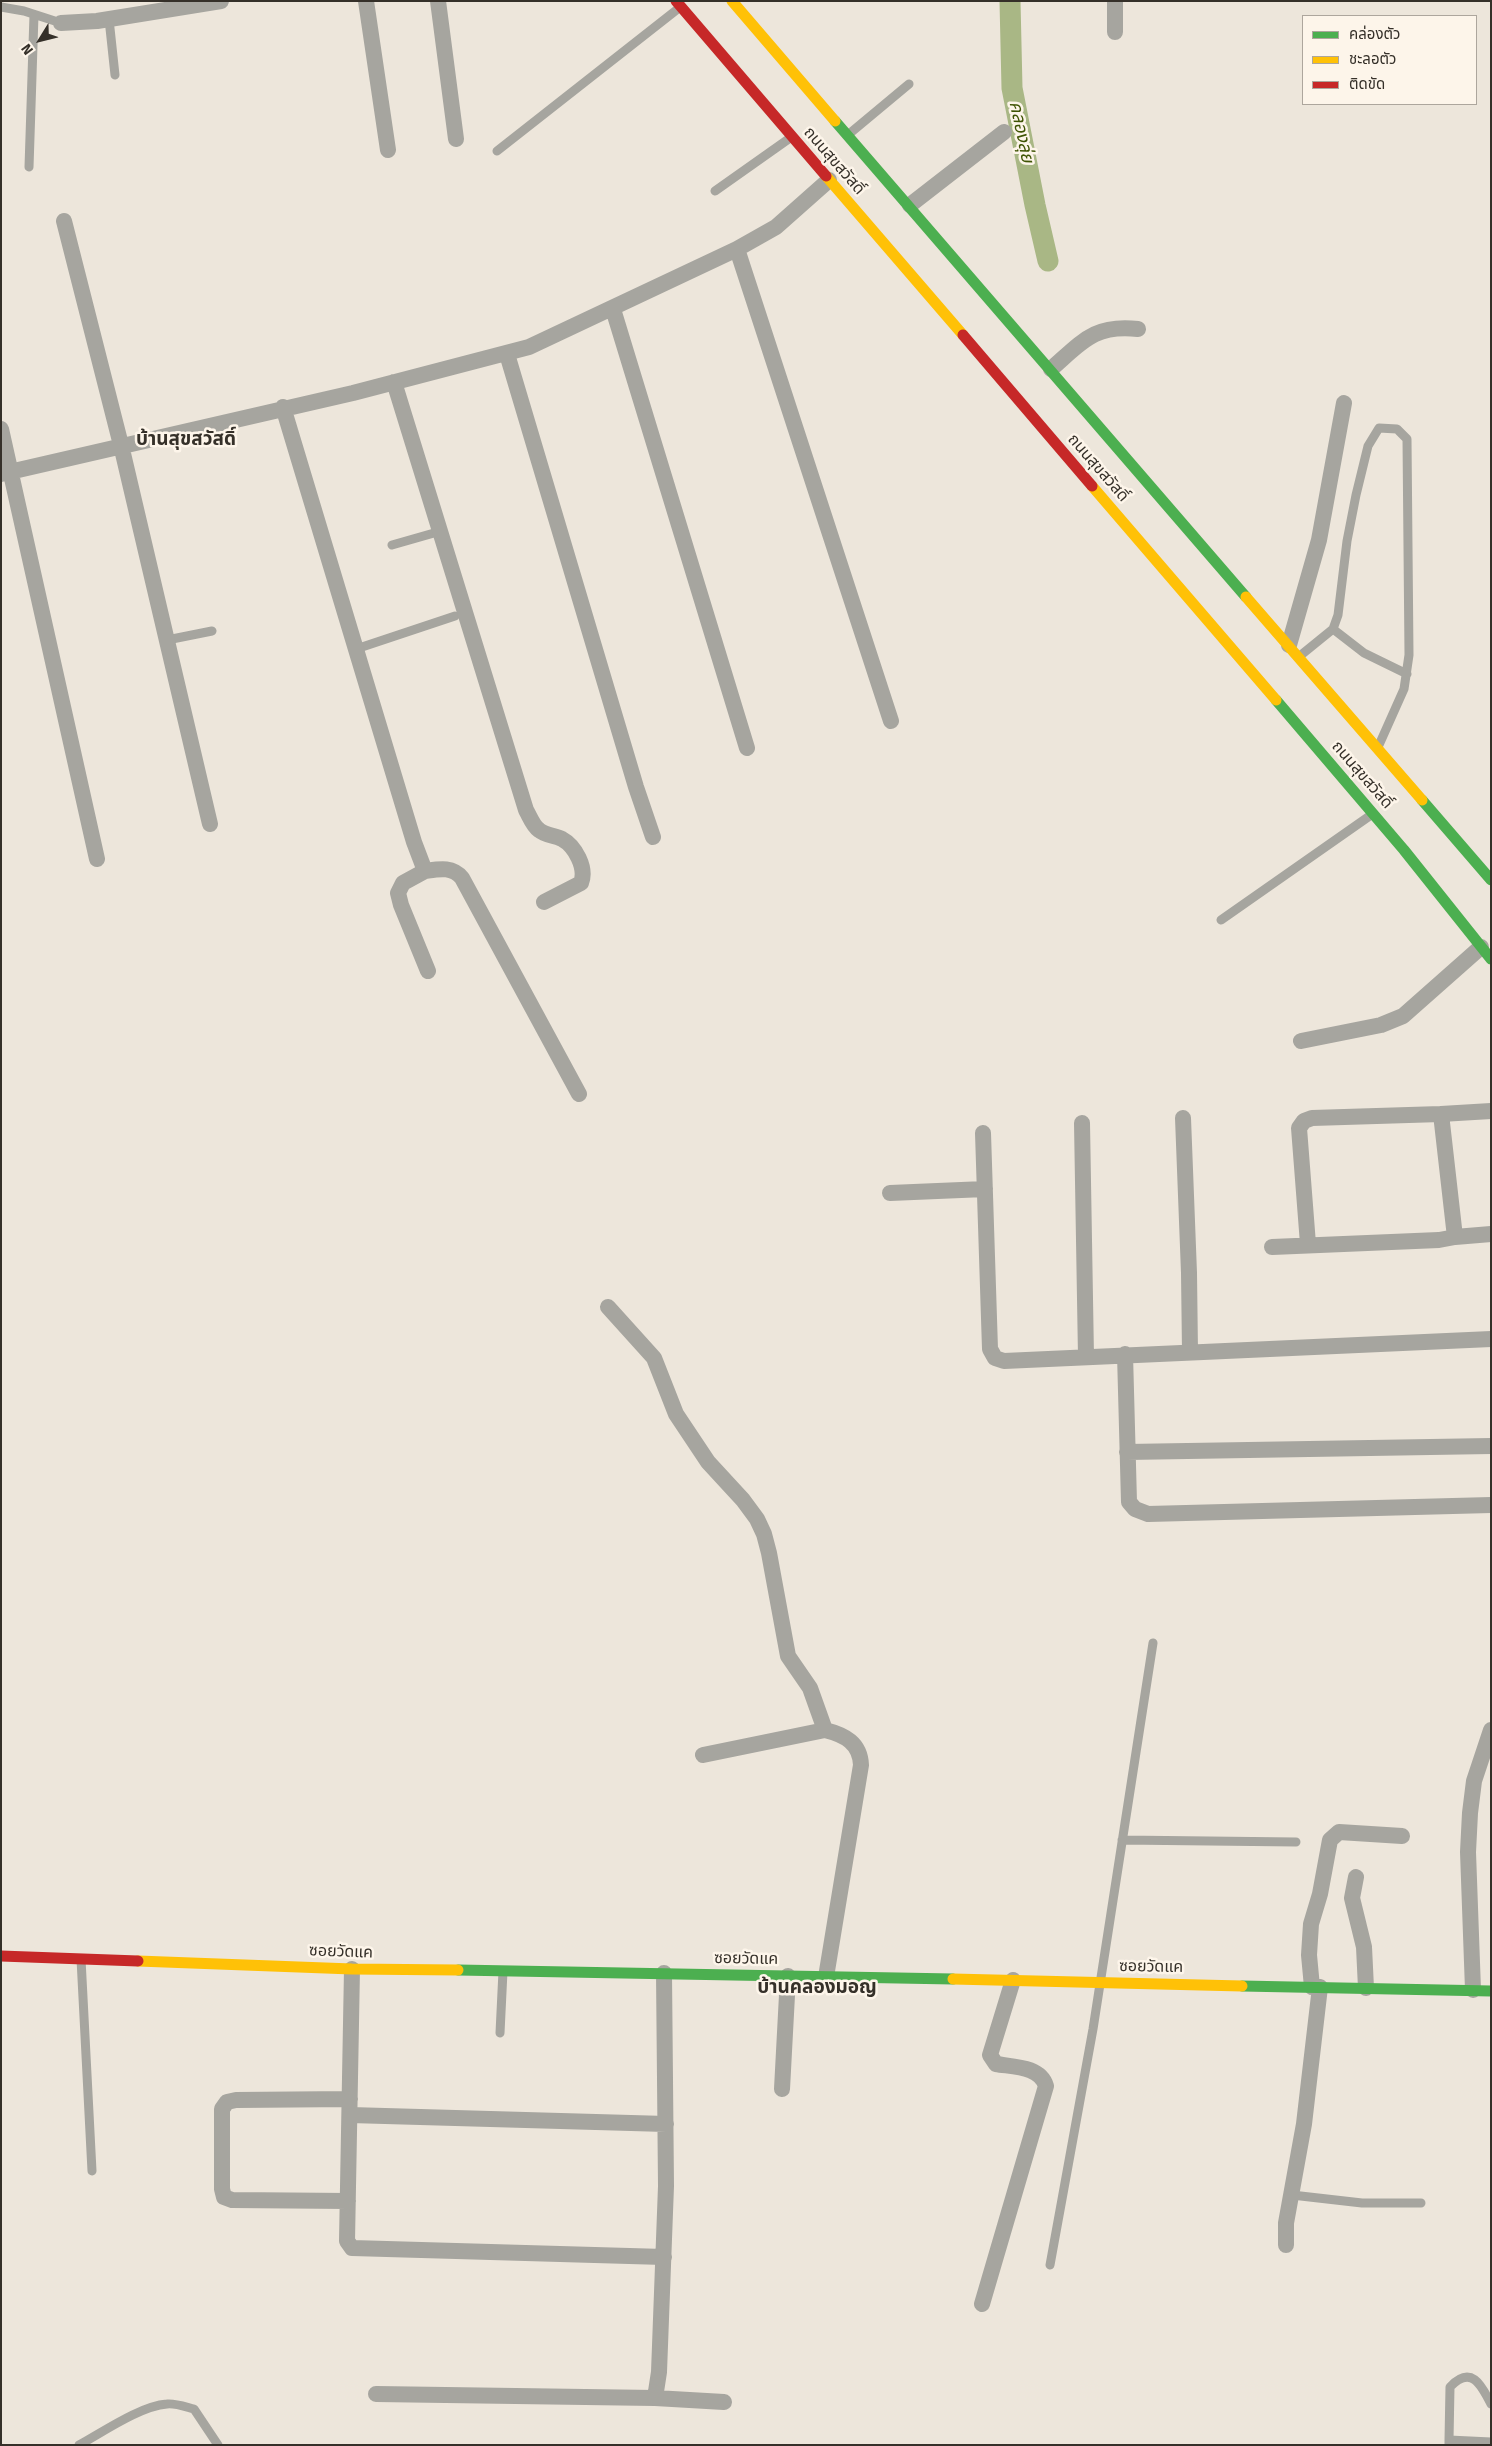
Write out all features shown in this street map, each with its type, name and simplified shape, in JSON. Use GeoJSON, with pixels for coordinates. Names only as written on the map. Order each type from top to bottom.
{"type":"FeatureCollection","features":[{"type":"Feature","properties":{"kind":"main road","name":"ถนนสุขสวัสดิ์"},"geometry":{"type":"LineString","coordinates":[[732,1],[849,134],[1491,880]]}},
{"type":"Feature","properties":{"kind":"main road","name":"ถนนสุขสวัสดิ์"},"geometry":{"type":"LineString","coordinates":[[679,4],[1374,814],[1486,953]]}},
{"type":"Feature","properties":{"kind":"main road","name":"ซอยวัดแค"},"geometry":{"type":"LineString","coordinates":[[1,1956],[81,1957],[352,1970],[503,1970],[1491,1991]]}},
{"type":"Feature","properties":{"kind":"street"},"geometry":{"type":"LineString","coordinates":[[61,24],[103,20],[221,1]]}},
{"type":"Feature","properties":{"kind":"street"},"geometry":{"type":"LineString","coordinates":[[366,1],[388,150]]}},
{"type":"Feature","properties":{"kind":"street"},"geometry":{"type":"LineString","coordinates":[[438,1],[456,139]]}},
{"type":"Feature","properties":{"kind":"street"},"geometry":{"type":"LineString","coordinates":[[1115,1],[1115,32]]}},
{"type":"Feature","properties":{"kind":"street"},"geometry":{"type":"LineString","coordinates":[[910,205],[1004,132]]}},
{"type":"Feature","properties":{"kind":"street"},"geometry":{"type":"LineString","coordinates":[[7,473],[507,354],[558,335],[737,249],[776,227],[829,180]]}},
{"type":"Feature","properties":{"kind":"street"},"geometry":{"type":"LineString","coordinates":[[64,221],[121,445],[210,824]]}},
{"type":"Feature","properties":{"kind":"street"},"geometry":{"type":"LineString","coordinates":[[737,249],[891,721]]}},
{"type":"Feature","properties":{"kind":"street"},"geometry":{"type":"LineString","coordinates":[[613,309],[747,748]]}},
{"type":"Feature","properties":{"kind":"street"},"geometry":{"type":"LineString","coordinates":[[1051,369],[1083,341],[1097,332],[1124,328],[1138,329]]}},
{"type":"Feature","properties":{"kind":"street"},"geometry":{"type":"LineString","coordinates":[[507,354],[636,787],[653,837]]}},
{"type":"Feature","properties":{"kind":"street"},"geometry":{"type":"LineString","coordinates":[[394,382],[526,810],[539,830],[560,837],[570,844],[582,869],[583,878],[581,883],[544,902]]}},
{"type":"Feature","properties":{"kind":"street"},"geometry":{"type":"LineString","coordinates":[[1294,651],[1319,540],[1344,403]]}},
{"type":"Feature","properties":{"kind":"street"},"geometry":{"type":"LineString","coordinates":[[283,408],[414,842],[425,871]]}},
{"type":"Feature","properties":{"kind":"street"},"geometry":{"type":"LineString","coordinates":[[1,429],[7,473],[97,859]]}},
{"type":"Feature","properties":{"kind":"street"},"geometry":{"type":"LineString","coordinates":[[428,971],[401,905],[398,893],[404,883],[425,871],[450,869],[462,878],[579,1094]]}},
{"type":"Feature","properties":{"kind":"street"},"geometry":{"type":"LineString","coordinates":[[1302,1041],[1381,1025],[1403,1016],[1486,953]]}},
{"type":"Feature","properties":{"kind":"street"},"geometry":{"type":"LineString","coordinates":[[1308,1244],[1299,1128],[1304,1121],[1312,1118],[1491,1111]]}},
{"type":"Feature","properties":{"kind":"street"},"geometry":{"type":"LineString","coordinates":[[1441,1114],[1455,1237]]}},
{"type":"Feature","properties":{"kind":"street"},"geometry":{"type":"LineString","coordinates":[[1183,1118],[1190,1273],[1190,1352]]}},
{"type":"Feature","properties":{"kind":"street"},"geometry":{"type":"LineString","coordinates":[[1082,1123],[1086,1357]]}},
{"type":"Feature","properties":{"kind":"street"},"geometry":{"type":"LineString","coordinates":[[984,1133],[990,1349],[995,1358],[1004,1361],[1125,1354],[1491,1339]]}},
{"type":"Feature","properties":{"kind":"street"},"geometry":{"type":"LineString","coordinates":[[890,1193],[985,1189]]}},
{"type":"Feature","properties":{"kind":"street"},"geometry":{"type":"LineString","coordinates":[[1272,1247],[1439,1240],[1491,1234]]}},
{"type":"Feature","properties":{"kind":"street"},"geometry":{"type":"LineString","coordinates":[[608,1307],[654,1358],[676,1414],[708,1462],[743,1500],[764,1534],[788,1656],[810,1688],[825,1730]]}},
{"type":"Feature","properties":{"kind":"street"},"geometry":{"type":"LineString","coordinates":[[1125,1354],[1129,1502],[1135,1509],[1148,1514],[1491,1505]]}},
{"type":"Feature","properties":{"kind":"street"},"geometry":{"type":"LineString","coordinates":[[1127,1452],[1491,1446]]}},
{"type":"Feature","properties":{"kind":"street"},"geometry":{"type":"LineString","coordinates":[[703,1755],[825,1730],[850,1740],[857,1748],[860,1765],[826,1977]]}},
{"type":"Feature","properties":{"kind":"street"},"geometry":{"type":"LineString","coordinates":[[1473,1990],[1468,1852],[1470,1813],[1474,1781],[1491,1730]]}},
{"type":"Feature","properties":{"kind":"street"},"geometry":{"type":"LineString","coordinates":[[1286,2245],[1286,2223],[1310,2078],[1316,1987],[1308,1955],[1311,1924],[1320,1894],[1330,1840],[1339,1832],[1402,1836]]}},
{"type":"Feature","properties":{"kind":"street"},"geometry":{"type":"LineString","coordinates":[[1356,1877],[1352,1898],[1364,1947],[1366,1988]]}},
{"type":"Feature","properties":{"kind":"street"},"geometry":{"type":"LineString","coordinates":[[352,1970],[347,2241],[352,2248],[664,2258]]}},
{"type":"Feature","properties":{"kind":"street"},"geometry":{"type":"LineString","coordinates":[[655,2398],[659,2372],[664,2258],[666,2124],[664,1973]]}},
{"type":"Feature","properties":{"kind":"street"},"geometry":{"type":"LineString","coordinates":[[782,2089],[788,1976]]}},
{"type":"Feature","properties":{"kind":"street"},"geometry":{"type":"LineString","coordinates":[[982,2304],[1046,2086],[1044,2078],[1038,2073],[996,2064],[990,2055],[1013,1980]]}},
{"type":"Feature","properties":{"kind":"street"},"geometry":{"type":"LineString","coordinates":[[348,2201],[232,2200],[224,2197],[222,2189],[222,2109],[227,2102],[236,2100],[350,2099]]}},
{"type":"Feature","properties":{"kind":"street"},"geometry":{"type":"LineString","coordinates":[[350,2115],[666,2124]]}},
{"type":"Feature","properties":{"kind":"street"},"geometry":{"type":"LineString","coordinates":[[376,2394],[655,2398],[724,2402]]}},
{"type":"Feature","properties":{"kind":"lane"},"geometry":{"type":"LineString","coordinates":[[497,151],[679,4]]}},
{"type":"Feature","properties":{"kind":"lane"},"geometry":{"type":"LineString","coordinates":[[1,7],[34,14],[61,24]]}},
{"type":"Feature","properties":{"kind":"lane"},"geometry":{"type":"LineString","coordinates":[[29,167],[34,14]]}},
{"type":"Feature","properties":{"kind":"lane"},"geometry":{"type":"LineString","coordinates":[[103,20],[115,75]]}},
{"type":"Feature","properties":{"kind":"lane"},"geometry":{"type":"LineString","coordinates":[[849,134],[909,84]]}},
{"type":"Feature","properties":{"kind":"lane"},"geometry":{"type":"LineString","coordinates":[[715,191],[792,137]]}},
{"type":"Feature","properties":{"kind":"lane"},"geometry":{"type":"LineString","coordinates":[[1294,651],[1333,629],[1338,615],[1347,541],[1368,446],[1379,428],[1397,429],[1407,439],[1409,655],[1399,704],[1377,748]]}},
{"type":"Feature","properties":{"kind":"lane"},"geometry":{"type":"LineString","coordinates":[[392,544],[441,531]]}},
{"type":"Feature","properties":{"kind":"lane"},"geometry":{"type":"LineString","coordinates":[[356,649],[455,616]]}},
{"type":"Feature","properties":{"kind":"lane"},"geometry":{"type":"LineString","coordinates":[[1333,629],[1364,653],[1406,674]]}},
{"type":"Feature","properties":{"kind":"lane"},"geometry":{"type":"LineString","coordinates":[[167,640],[212,631]]}},
{"type":"Feature","properties":{"kind":"lane"},"geometry":{"type":"LineString","coordinates":[[1221,920],[1374,814]]}},
{"type":"Feature","properties":{"kind":"lane"},"geometry":{"type":"LineString","coordinates":[[1050,2265],[1100,1982],[1153,1643]]}},
{"type":"Feature","properties":{"kind":"lane"},"geometry":{"type":"LineString","coordinates":[[1122,1840],[1296,1842]]}},
{"type":"Feature","properties":{"kind":"lane"},"geometry":{"type":"LineString","coordinates":[[81,1957],[92,2171]]}},
{"type":"Feature","properties":{"kind":"lane"},"geometry":{"type":"LineString","coordinates":[[500,2033],[503,1970]]}},
{"type":"Feature","properties":{"kind":"lane"},"geometry":{"type":"LineString","coordinates":[[1292,2195],[1362,2204],[1421,2202]]}},
{"type":"Feature","properties":{"kind":"lane"},"geometry":{"type":"LineString","coordinates":[[1491,2404],[1484,2389],[1474,2378],[1467,2376],[1456,2380],[1450,2387],[1449,2442],[1491,2442]]}},
{"type":"Feature","properties":{"kind":"lane"},"geometry":{"type":"LineString","coordinates":[[79,2445],[130,2417],[153,2407],[168,2404],[194,2409],[218,2445]]}},
{"type":"Feature","properties":{"kind":"waterway","name":"คลองลุ่ย"},"geometry":{"type":"LineString","coordinates":[[1010,1],[1012,88],[1048,261]]}},
{"type":"Feature","properties":{"kind":"traffic: fast"},"geometry":{"type":"LineString","coordinates":[[835,121],[1246,597]]}},
{"type":"Feature","properties":{"kind":"traffic: fast"},"geometry":{"type":"LineString","coordinates":[[1276,700],[1404,850],[1491,959]]}},
{"type":"Feature","properties":{"kind":"traffic: fast"},"geometry":{"type":"LineString","coordinates":[[1422,800],[1491,880]]}},
{"type":"Feature","properties":{"kind":"traffic: fast"},"geometry":{"type":"LineString","coordinates":[[458,1970],[953,1979]]}},
{"type":"Feature","properties":{"kind":"traffic: fast"},"geometry":{"type":"LineString","coordinates":[[1242,1986],[1491,1991]]}},
{"type":"Feature","properties":{"kind":"traffic: slow"},"geometry":{"type":"LineString","coordinates":[[732,1],[835,121]]}},
{"type":"Feature","properties":{"kind":"traffic: slow"},"geometry":{"type":"LineString","coordinates":[[826,176],[963,335]]}},
{"type":"Feature","properties":{"kind":"traffic: slow"},"geometry":{"type":"LineString","coordinates":[[1092,486],[1276,700]]}},
{"type":"Feature","properties":{"kind":"traffic: slow"},"geometry":{"type":"LineString","coordinates":[[1246,597],[1422,800]]}},
{"type":"Feature","properties":{"kind":"traffic: slow"},"geometry":{"type":"LineString","coordinates":[[138,1961],[352,1969],[458,1970]]}},
{"type":"Feature","properties":{"kind":"traffic: slow"},"geometry":{"type":"LineString","coordinates":[[953,1979],[1242,1986]]}},
{"type":"Feature","properties":{"kind":"traffic: jam"},"geometry":{"type":"LineString","coordinates":[[676,1],[826,176]]}},
{"type":"Feature","properties":{"kind":"traffic: jam"},"geometry":{"type":"LineString","coordinates":[[963,335],[1092,486]]}},
{"type":"Feature","properties":{"kind":"traffic: jam"},"geometry":{"type":"LineString","coordinates":[[1,1956],[138,1961]]}},
{"type":"Feature","properties":{"kind":"district","name":"บ้านสุขสวัสดิ์"},"geometry":{"type":"Point","coordinates":[186,440]}},
{"type":"Feature","properties":{"kind":"district","name":"บ้านคลองมอญ"},"geometry":{"type":"Point","coordinates":[817,1988]}}]}
